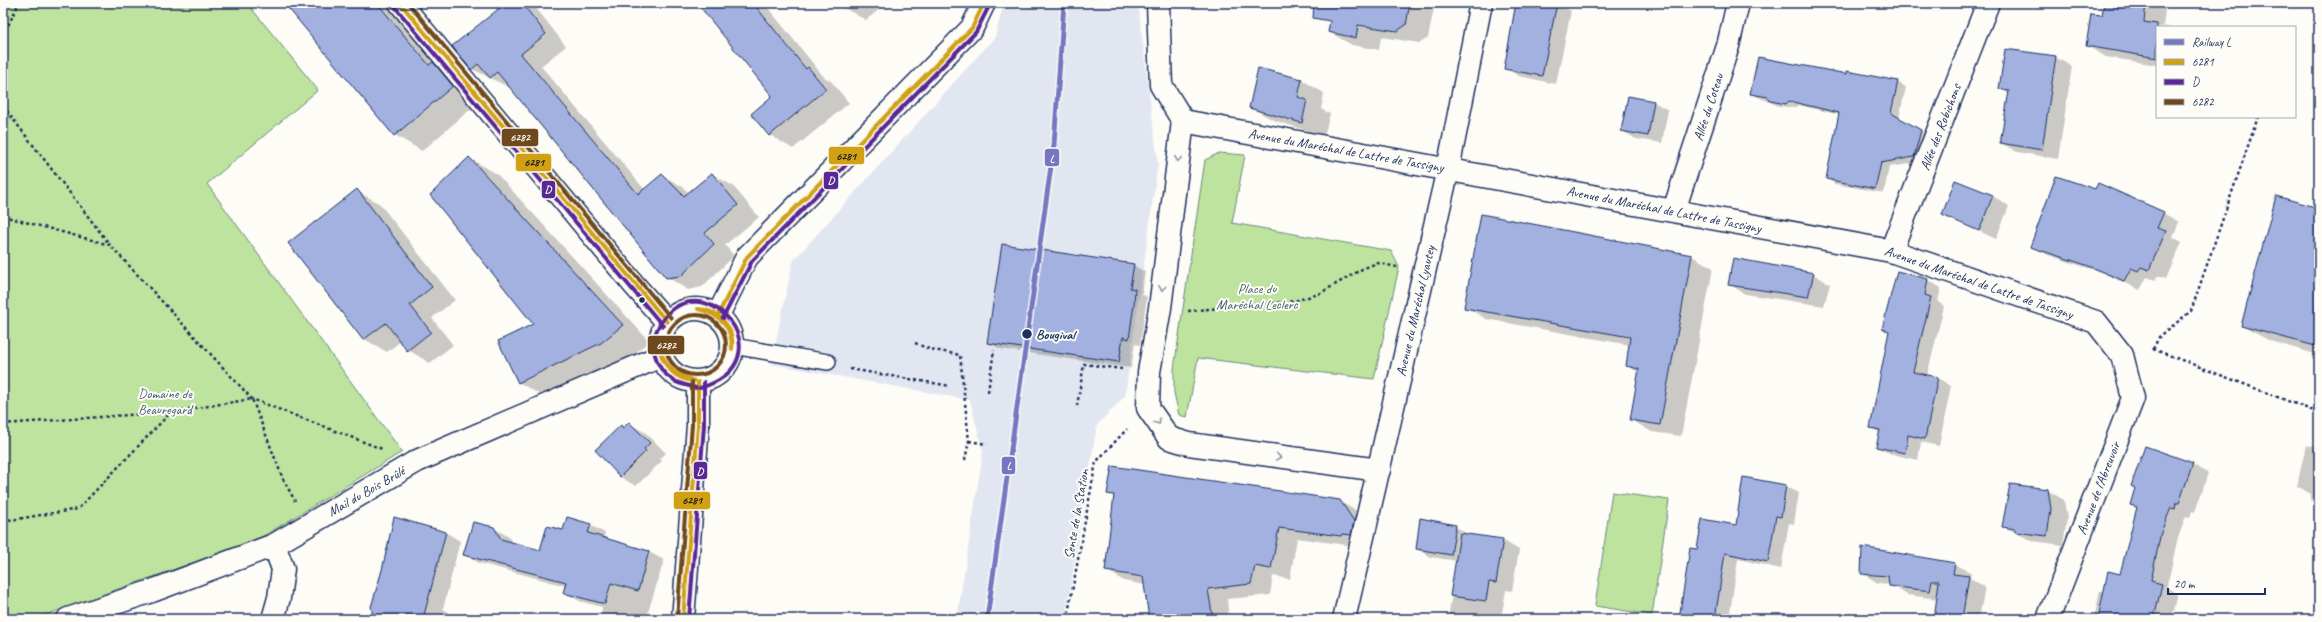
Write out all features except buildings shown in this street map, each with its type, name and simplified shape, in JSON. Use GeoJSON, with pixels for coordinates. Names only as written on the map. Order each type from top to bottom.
{"type":"FeatureCollection","features":[{"type":"Feature","properties":{"kind":"street"},"geometry":{"type":"LineString","coordinates":[[400,3],[635,286],[667,322]]}},
{"type":"Feature","properties":{"kind":"street"},"geometry":{"type":"LineString","coordinates":[[718,315],[747,257],[972,28],[984,3]]}},
{"type":"Feature","properties":{"kind":"street"},"geometry":{"type":"LineString","coordinates":[[1158,3],[1161,85],[1183,121],[1160,308],[1149,372],[1148,408],[1169,438],[1189,444],[1379,470]]}},
{"type":"Feature","properties":{"kind":"street","name":"Avenue du Maréchal Lyautey"},"geometry":{"type":"LineString","coordinates":[[1344,619],[1448,168],[1481,3]]}},
{"type":"Feature","properties":{"kind":"street","name":"Allée du Coteau"},"geometry":{"type":"LineString","coordinates":[[1674,210],[1728,46],[1738,3]]}},
{"type":"Feature","properties":{"kind":"street","name":"Allée des Robichons"},"geometry":{"type":"LineString","coordinates":[[1891,251],[1988,3]]}},
{"type":"Feature","properties":{"kind":"street","name":"Avenue du Maréchal de Lattre de Tassigny"},"geometry":{"type":"LineString","coordinates":[[1183,121],[1448,168],[1891,251],[2096,322],[2122,355]]}},
{"type":"Feature","properties":{"kind":"street"},"geometry":{"type":"LineString","coordinates":[[691,308],[705,309],[718,315],[729,329],[733,346],[728,363],[724,368],[715,376],[698,382],[682,379],[669,370],[661,356],[660,338],[667,322],[678,313],[691,308]]}},
{"type":"Feature","properties":{"kind":"street","name":"Avenue de l'Abreuvoir"},"geometry":{"type":"LineString","coordinates":[[2048,619],[2133,398],[2122,355]]}},
{"type":"Feature","properties":{"kind":"street","name":"Mail du Bois Brûlé"},"geometry":{"type":"LineString","coordinates":[[68,619],[152,591],[274,545],[418,461],[661,356]]}},
{"type":"Feature","properties":{"kind":"street"},"geometry":{"type":"LineString","coordinates":[[683,619],[698,425],[698,382]]}},
{"type":"Feature","properties":{"kind":"street"},"geometry":{"type":"LineString","coordinates":[[273,619],[279,598],[283,569],[274,545]]}},
{"type":"Feature","properties":{"kind":"lane"},"geometry":{"type":"LineString","coordinates":[[733,346],[828,362]]}},
{"type":"Feature","properties":{"kind":"path"},"geometry":{"type":"LineString","coordinates":[[3,36],[19,3]]}},
{"type":"Feature","properties":{"kind":"path"},"geometry":{"type":"LineString","coordinates":[[3,106],[110,245],[252,399],[283,479],[307,525]]}},
{"type":"Feature","properties":{"kind":"path"},"geometry":{"type":"LineString","coordinates":[[2153,349],[2159,337],[2191,311],[2258,118]]}},
{"type":"Feature","properties":{"kind":"path"},"geometry":{"type":"LineString","coordinates":[[3,216],[110,245]]}},
{"type":"Feature","properties":{"kind":"path"},"geometry":{"type":"LineString","coordinates":[[1160,308],[1183,311],[1294,301],[1319,294],[1362,269],[1377,263],[1423,272]]}},
{"type":"Feature","properties":{"kind":"path"},"geometry":{"type":"LineString","coordinates":[[914,343],[929,349],[960,355],[969,441],[965,460]]}},
{"type":"Feature","properties":{"kind":"path"},"geometry":{"type":"LineString","coordinates":[[2122,355],[2153,349],[2319,413]]}},
{"type":"Feature","properties":{"kind":"path"},"geometry":{"type":"LineString","coordinates":[[988,392],[994,350]]}},
{"type":"Feature","properties":{"kind":"path"},"geometry":{"type":"LineString","coordinates":[[1078,406],[1084,364],[1149,372]]}},
{"type":"Feature","properties":{"kind":"path"},"geometry":{"type":"LineString","coordinates":[[847,369],[950,386]]}},
{"type":"Feature","properties":{"kind":"path"},"geometry":{"type":"LineString","coordinates":[[3,424],[171,412],[252,399],[418,461]]}},
{"type":"Feature","properties":{"kind":"path","name":"Sente de la Station"},"geometry":{"type":"LineString","coordinates":[[1067,619],[1096,462],[1148,408]]}},
{"type":"Feature","properties":{"kind":"path"},"geometry":{"type":"LineString","coordinates":[[3,518],[11,520],[78,508],[171,412]]}},
{"type":"Feature","properties":{"kind":"path"},"geometry":{"type":"LineString","coordinates":[[969,441],[987,444]]}},
{"type":"Feature","properties":{"kind":"shaded area"},"geometry":{"type":"Polygon","coordinates":[[[1004,3],[1138,3],[1158,164],[1125,396],[1097,425],[1065,619],[957,619],[983,452],[970,400],[771,364],[793,261],[995,37],[1004,3]]]}},
{"type":"Feature","properties":{"kind":"green space","name":"Domaine de Beauregard"},"geometry":{"type":"Polygon","coordinates":[[[3,3],[247,3],[318,90],[207,184],[402,452],[257,540],[34,619],[3,619],[3,3]]]}},
{"type":"Feature","properties":{"kind":"green space","name":"Place du Maréchal Leclerc"},"geometry":{"type":"Polygon","coordinates":[[[1219,153],[1245,155],[1232,223],[1391,251],[1399,267],[1374,379],[1198,358],[1187,417],[1179,415],[1174,393],[1174,369],[1205,160],[1219,153]]]}},
{"type":"Feature","properties":{"kind":"green space"},"geometry":{"type":"Polygon","coordinates":[[[1612,492],[1669,500],[1652,615],[1595,606],[1612,492]]]}},
{"type":"Feature","properties":{"kind":"rail line","name":"L"},"geometry":{"type":"LineString","coordinates":[[987,619],[1054,145],[1064,3]]}},
{"type":"Feature","properties":{"kind":"transit line","name":"6281"},"geometry":{"type":"LineString","coordinates":[[400,3],[667,322]]}},
{"type":"Feature","properties":{"kind":"transit line","name":"6282"},"geometry":{"type":"LineString","coordinates":[[408,3],[671,318]]}},
{"type":"Feature","properties":{"kind":"transit line","name":"6281"},"geometry":{"type":"LineString","coordinates":[[718,315],[747,257],[972,28],[984,3]]}},
{"type":"Feature","properties":{"kind":"transit line","name":"D"},"geometry":{"type":"LineString","coordinates":[[723,318],[752,261],[976,32],[989,6]]}},
{"type":"Feature","properties":{"kind":"transit line","name":"D"},"geometry":{"type":"LineString","coordinates":[[395,7],[663,326]]}},
{"type":"Feature","properties":{"kind":"transit line","name":"D"},"geometry":{"type":"LineString","coordinates":[[696,388],[678,383],[666,375],[657,362],[654,347],[656,331],[660,324],[677,306],[696,302],[715,307],[730,320],[739,338],[738,357],[726,374],[700,388]]}},
{"type":"Feature","properties":{"kind":"transit line","name":"6281"},"geometry":{"type":"LineString","coordinates":[[698,309],[713,313],[724,322],[731,334],[732,349]]}},
{"type":"Feature","properties":{"kind":"transit line","name":"6281"},"geometry":{"type":"LineString","coordinates":[[698,309],[713,314],[723,322],[730,334],[732,349]]}},
{"type":"Feature","properties":{"kind":"transit line","name":"6282"},"geometry":{"type":"LineString","coordinates":[[690,315],[702,315],[713,320],[721,328],[726,339],[726,345],[724,357],[713,370],[702,375],[690,375],[679,370],[671,362],[666,351],[666,339],[671,328],[679,320],[690,315]]}},
{"type":"Feature","properties":{"kind":"transit line","name":"6281"},"geometry":{"type":"LineString","coordinates":[[660,350],[672,370],[694,381]]}},
{"type":"Feature","properties":{"kind":"transit line","name":"6281"},"geometry":{"type":"LineString","coordinates":[[660,350],[664,362],[672,372],[682,378],[694,381]]}},
{"type":"Feature","properties":{"kind":"transit line","name":"6282"},"geometry":{"type":"LineString","coordinates":[[677,619],[692,425],[692,382]]}},
{"type":"Feature","properties":{"kind":"transit line","name":"6281"},"geometry":{"type":"LineString","coordinates":[[683,619],[698,425],[698,382]]}},
{"type":"Feature","properties":{"kind":"transit line","name":"D"},"geometry":{"type":"LineString","coordinates":[[689,619],[704,425],[704,382]]}},
{"type":"Feature","properties":{"kind":"place","name":"Bougival"},"geometry":{"type":"Point","coordinates":[1027,334]}}]}
